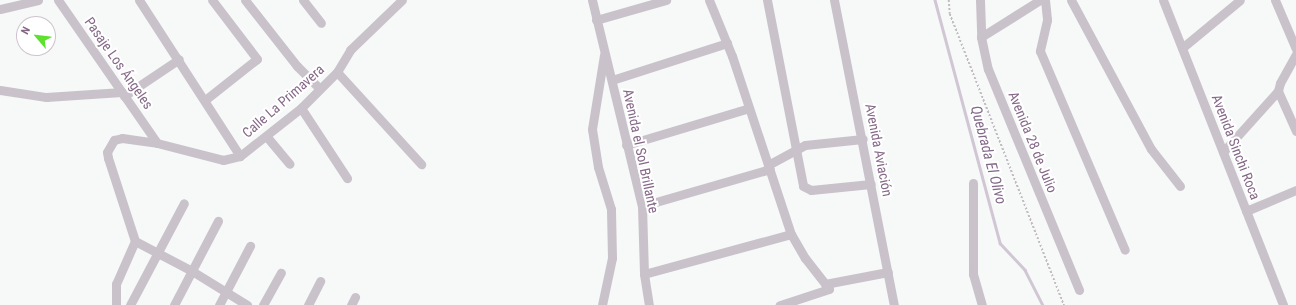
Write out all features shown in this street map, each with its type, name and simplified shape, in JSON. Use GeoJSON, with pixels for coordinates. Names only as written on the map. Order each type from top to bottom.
{"type":"FeatureCollection","features":[{"type":"Feature","properties":{"kind":"street"},"geometry":{"type":"LineString","coordinates":[[0,10],[38,0]]}},
{"type":"Feature","properties":{"kind":"street","name":"Pasaje Los Ángeles"},"geometry":{"type":"LineString","coordinates":[[58,0],[157,143]]}},
{"type":"Feature","properties":{"kind":"street"},"geometry":{"type":"LineString","coordinates":[[139,0],[179,59],[240,156]]}},
{"type":"Feature","properties":{"kind":"street"},"geometry":{"type":"LineString","coordinates":[[205,100],[257,59],[212,0]]}},
{"type":"Feature","properties":{"kind":"street"},"geometry":{"type":"LineString","coordinates":[[246,0],[298,66],[319,88]]}},
{"type":"Feature","properties":{"kind":"street"},"geometry":{"type":"LineString","coordinates":[[303,0],[321,23]]}},
{"type":"Feature","properties":{"kind":"street","name":"Calle La Primavera"},"geometry":{"type":"LineString","coordinates":[[135,241],[107,152],[114,140],[122,138],[157,143],[223,160],[240,156],[267,137],[301,108],[319,88],[337,72],[350,50],[402,0]]}},
{"type":"Feature","properties":{"kind":"street","name":"Avenida el Sol Brillante"},"geometry":{"type":"LineString","coordinates":[[592,0],[642,206],[644,274],[649,305]]}},
{"type":"Feature","properties":{"kind":"street"},"geometry":{"type":"LineString","coordinates":[[596,20],[666,0]]}},
{"type":"Feature","properties":{"kind":"street"},"geometry":{"type":"LineString","coordinates":[[709,0],[727,43],[791,234],[805,258],[828,289],[780,305]]}},
{"type":"Feature","properties":{"kind":"street"},"geometry":{"type":"LineString","coordinates":[[767,0],[794,151],[803,186],[808,190],[871,184]]}},
{"type":"Feature","properties":{"kind":"street","name":"Avenida Aviación"},"geometry":{"type":"LineString","coordinates":[[834,0],[863,138],[894,305]]}},
{"type":"Feature","properties":{"kind":"street","name":"Avenida 28 de Julio"},"geometry":{"type":"LineString","coordinates":[[980,0],[981,37],[988,69],[1079,290]]}},
{"type":"Feature","properties":{"kind":"street"},"geometry":{"type":"LineString","coordinates":[[981,37],[1040,0]]}},
{"type":"Feature","properties":{"kind":"street"},"geometry":{"type":"LineString","coordinates":[[1045,0],[1047,20],[1040,51],[1126,250]]}},
{"type":"Feature","properties":{"kind":"street"},"geometry":{"type":"LineString","coordinates":[[1071,0],[1151,149],[1180,186]]}},
{"type":"Feature","properties":{"kind":"street","name":"Avenida Sinchi Roca"},"geometry":{"type":"LineString","coordinates":[[1163,0],[1283,305]]}},
{"type":"Feature","properties":{"kind":"street"},"geometry":{"type":"LineString","coordinates":[[1182,48],[1240,0]]}},
{"type":"Feature","properties":{"kind":"street"},"geometry":{"type":"LineString","coordinates":[[1275,0],[1296,49]]}},
{"type":"Feature","properties":{"kind":"street"},"geometry":{"type":"LineString","coordinates":[[612,80],[727,43]]}},
{"type":"Feature","properties":{"kind":"street"},"geometry":{"type":"LineString","coordinates":[[602,305],[612,258],[611,209],[598,167],[592,129],[605,51]]}},
{"type":"Feature","properties":{"kind":"street"},"geometry":{"type":"LineString","coordinates":[[1223,152],[1278,91],[1280,83],[1296,54]]}},
{"type":"Feature","properties":{"kind":"street"},"geometry":{"type":"LineString","coordinates":[[0,90],[46,97],[123,94],[179,59]]}},
{"type":"Feature","properties":{"kind":"street"},"geometry":{"type":"LineString","coordinates":[[337,72],[421,164]]}},
{"type":"Feature","properties":{"kind":"street"},"geometry":{"type":"LineString","coordinates":[[1278,91],[1296,132]]}},
{"type":"Feature","properties":{"kind":"street"},"geometry":{"type":"LineString","coordinates":[[301,108],[347,178]]}},
{"type":"Feature","properties":{"kind":"street"},"geometry":{"type":"LineString","coordinates":[[626,144],[749,108]]}},
{"type":"Feature","properties":{"kind":"street"},"geometry":{"type":"LineString","coordinates":[[267,137],[290,164]]}},
{"type":"Feature","properties":{"kind":"street"},"geometry":{"type":"LineString","coordinates":[[642,206],[769,167],[805,145],[863,138]]}},
{"type":"Feature","properties":{"kind":"street"},"geometry":{"type":"LineString","coordinates":[[974,183],[973,274],[982,305]]}},
{"type":"Feature","properties":{"kind":"street"},"geometry":{"type":"LineString","coordinates":[[1246,211],[1296,190]]}},
{"type":"Feature","properties":{"kind":"street"},"geometry":{"type":"LineString","coordinates":[[130,305],[184,203]]}},
{"type":"Feature","properties":{"kind":"street"},"geometry":{"type":"LineString","coordinates":[[174,305],[218,221]]}},
{"type":"Feature","properties":{"kind":"street"},"geometry":{"type":"LineString","coordinates":[[644,274],[791,234]]}},
{"type":"Feature","properties":{"kind":"street"},"geometry":{"type":"LineString","coordinates":[[116,305],[116,284],[135,241],[192,271],[247,305]]}},
{"type":"Feature","properties":{"kind":"street"},"geometry":{"type":"LineString","coordinates":[[218,305],[250,246]]}},
{"type":"Feature","properties":{"kind":"street"},"geometry":{"type":"LineString","coordinates":[[825,284],[888,272]]}},
{"type":"Feature","properties":{"kind":"street"},"geometry":{"type":"LineString","coordinates":[[263,305],[281,273]]}},
{"type":"Feature","properties":{"kind":"street"},"geometry":{"type":"LineString","coordinates":[[308,305],[320,281]]}},
{"type":"Feature","properties":{"kind":"path"},"geometry":{"type":"LineString","coordinates":[[950,0],[950,14],[1064,305]]}},
{"type":"Feature","properties":{"kind":"waterway","name":"Quebrada El Olivo"},"geometry":{"type":"LineString","coordinates":[[935,0],[1000,243],[1025,270],[1043,305]]}}]}
